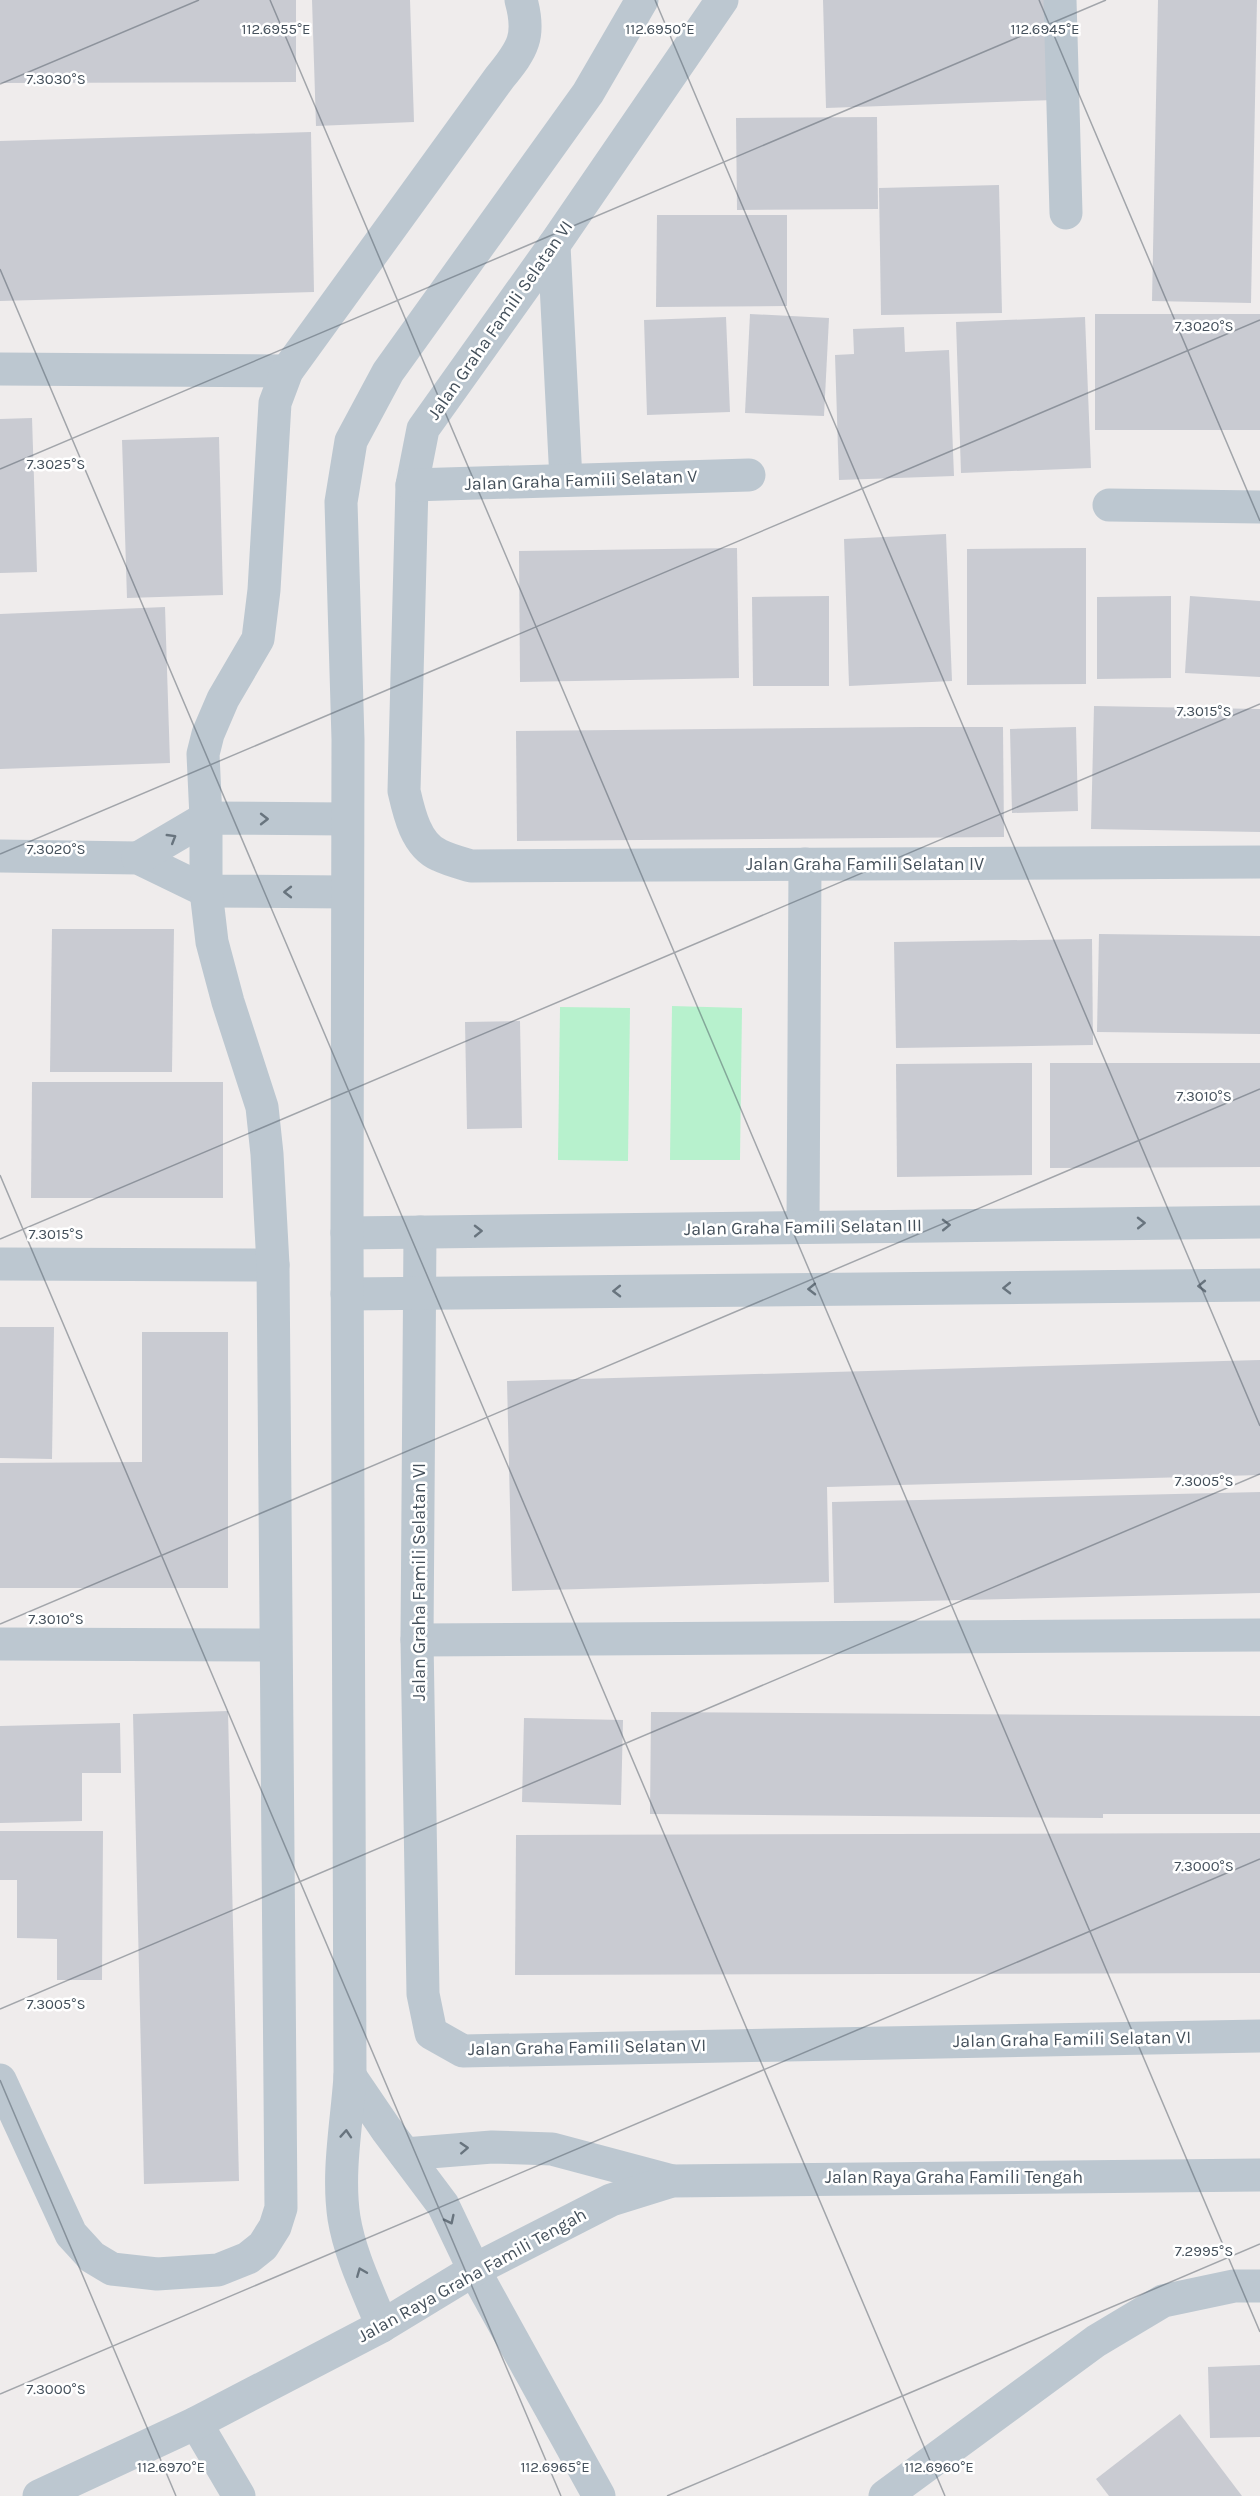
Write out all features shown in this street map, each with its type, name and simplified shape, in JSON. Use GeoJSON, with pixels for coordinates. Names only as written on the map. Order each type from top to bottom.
{"type":"FeatureCollection","features":[{"type":"Feature","properties":{"kind":"street"},"geometry":{"type":"LineString","coordinates":[[0,2080],[71,2234],[92,2257],[112,2269],[157,2274],[218,2270],[248,2258],[263,2246],[275,2227],[281,2208],[273,1265],[262,1107],[221,978],[212,942],[206,891],[206,818],[202,754],[223,699],[258,639],[262,622],[275,403],[287,371],[500,77],[520,53],[526,35],[526,19],[521,0]]}},
{"type":"Feature","properties":{"kind":"street"},"geometry":{"type":"LineString","coordinates":[[382,2326],[353,2254],[344,2220],[342,2192],[350,2076],[346,819],[348,739],[341,502],[351,441],[388,372],[588,93],[642,0]]}},
{"type":"Feature","properties":{"kind":"street","name":"Jalan Graha Famili Selatan VI"},"geometry":{"type":"LineString","coordinates":[[471,866],[439,855],[429,849],[409,812],[404,790],[412,485],[423,429],[554,245],[722,0]]}},
{"type":"Feature","properties":{"kind":"street"},"geometry":{"type":"LineString","coordinates":[[1060,0],[1066,213]]}},
{"type":"Feature","properties":{"kind":"street"},"geometry":{"type":"LineString","coordinates":[[554,245],[566,480]]}},
{"type":"Feature","properties":{"kind":"street"},"geometry":{"type":"LineString","coordinates":[[0,369],[287,371]]}},
{"type":"Feature","properties":{"kind":"street","name":"Jalan Graha Famili Selatan V"},"geometry":{"type":"LineString","coordinates":[[412,485],[749,475]]}},
{"type":"Feature","properties":{"kind":"street"},"geometry":{"type":"LineString","coordinates":[[1109,505],[1260,507]]}},
{"type":"Feature","properties":{"kind":"street"},"geometry":{"type":"LineString","coordinates":[[138,858],[206,818],[346,819]]}},
{"type":"Feature","properties":{"kind":"street"},"geometry":{"type":"LineString","coordinates":[[0,856],[138,858],[206,891],[347,892]]}},
{"type":"Feature","properties":{"kind":"street","name":"Jalan Graha Famili Selatan IV"},"geometry":{"type":"LineString","coordinates":[[471,866],[1260,862]]}},
{"type":"Feature","properties":{"kind":"street"},"geometry":{"type":"LineString","coordinates":[[803,1227],[805,864]]}},
{"type":"Feature","properties":{"kind":"street","name":"Jalan Graha Famili Selatan III"},"geometry":{"type":"LineString","coordinates":[[347,1233],[1260,1222]]}},
{"type":"Feature","properties":{"kind":"street","name":"Jalan Graha Famili Selatan VI"},"geometry":{"type":"LineString","coordinates":[[420,1232],[417,1640],[423,1994],[431,2033],[463,2051],[1260,2036]]}},
{"type":"Feature","properties":{"kind":"street"},"geometry":{"type":"LineString","coordinates":[[0,1264],[273,1265]]}},
{"type":"Feature","properties":{"kind":"street"},"geometry":{"type":"LineString","coordinates":[[347,1294],[1260,1285]]}},
{"type":"Feature","properties":{"kind":"street"},"geometry":{"type":"LineString","coordinates":[[417,1640],[1260,1635]]}},
{"type":"Feature","properties":{"kind":"street"},"geometry":{"type":"LineString","coordinates":[[0,1644],[275,1645]]}},
{"type":"Feature","properties":{"kind":"street"},"geometry":{"type":"LineString","coordinates":[[350,2076],[443,2205],[474,2270],[599,2496]]}},
{"type":"Feature","properties":{"kind":"street"},"geometry":{"type":"LineString","coordinates":[[405,2154],[492,2147],[552,2149],[672,2181]]}},
{"type":"Feature","properties":{"kind":"street","name":"Jalan Raya Graha Famili Tengah"},"geometry":{"type":"LineString","coordinates":[[39,2496],[196,2423],[382,2326],[474,2270],[611,2200],[672,2181],[1260,2175]]}},
{"type":"Feature","properties":{"kind":"street"},"geometry":{"type":"LineString","coordinates":[[885,2496],[1096,2341],[1163,2301],[1234,2286],[1260,2286]]}},
{"type":"Feature","properties":{"kind":"street"},"geometry":{"type":"LineString","coordinates":[[196,2423],[239,2496]]}},
{"type":"Feature","properties":{"kind":"green space"},"geometry":{"type":"Polygon","coordinates":[[[672,1006],[742,1008],[740,1160],[670,1160],[672,1006]]]}},
{"type":"Feature","properties":{"kind":"green space"},"geometry":{"type":"Polygon","coordinates":[[[560,1007],[630,1008],[628,1161],[558,1160],[560,1007]]]}},
{"type":"Feature","properties":{"kind":"building"},"geometry":{"type":"Polygon","coordinates":[[[0,0],[296,0],[296,82],[0,83],[0,0]]]}},
{"type":"Feature","properties":{"kind":"building"},"geometry":{"type":"Polygon","coordinates":[[[312,0],[410,0],[414,122],[316,126],[312,0]]]}},
{"type":"Feature","properties":{"kind":"building"},"geometry":{"type":"Polygon","coordinates":[[[823,0],[1052,0],[1055,100],[826,108],[823,0]]]}},
{"type":"Feature","properties":{"kind":"building"},"geometry":{"type":"Polygon","coordinates":[[[1158,0],[1257,0],[1251,303],[1152,301],[1158,0]]]}},
{"type":"Feature","properties":{"kind":"building"},"geometry":{"type":"Polygon","coordinates":[[[877,117],[878,209],[737,210],[736,118],[877,117]]]}},
{"type":"Feature","properties":{"kind":"building"},"geometry":{"type":"Polygon","coordinates":[[[311,132],[314,292],[0,301],[0,141],[311,132]]]}},
{"type":"Feature","properties":{"kind":"building"},"geometry":{"type":"Polygon","coordinates":[[[999,185],[1002,313],[881,315],[879,188],[999,185]]]}},
{"type":"Feature","properties":{"kind":"building"},"geometry":{"type":"Polygon","coordinates":[[[657,215],[787,215],[787,306],[656,307],[657,215]]]}},
{"type":"Feature","properties":{"kind":"building"},"geometry":{"type":"Polygon","coordinates":[[[750,314],[829,318],[824,416],[745,413],[750,314]]]}},
{"type":"Feature","properties":{"kind":"building"},"geometry":{"type":"Polygon","coordinates":[[[1095,314],[1260,314],[1260,430],[1095,430],[1095,314]]]}},
{"type":"Feature","properties":{"kind":"building"},"geometry":{"type":"Polygon","coordinates":[[[726,317],[730,412],[647,415],[644,320],[726,317]]]}},
{"type":"Feature","properties":{"kind":"building"},"geometry":{"type":"Polygon","coordinates":[[[1085,317],[1091,468],[961,473],[956,322],[1085,317]]]}},
{"type":"Feature","properties":{"kind":"building"},"geometry":{"type":"Polygon","coordinates":[[[904,327],[905,352],[949,350],[954,476],[839,480],[835,355],[854,354],[853,329],[904,327]]]}},
{"type":"Feature","properties":{"kind":"building"},"geometry":{"type":"Polygon","coordinates":[[[32,418],[37,572],[0,573],[0,419],[32,418]]]}},
{"type":"Feature","properties":{"kind":"building"},"geometry":{"type":"Polygon","coordinates":[[[219,437],[223,595],[127,598],[122,440],[219,437]]]}},
{"type":"Feature","properties":{"kind":"building"},"geometry":{"type":"Polygon","coordinates":[[[946,534],[952,681],[849,686],[844,539],[946,534]]]}},
{"type":"Feature","properties":{"kind":"building"},"geometry":{"type":"Polygon","coordinates":[[[737,548],[739,678],[520,682],[519,551],[737,548]]]}},
{"type":"Feature","properties":{"kind":"building"},"geometry":{"type":"Polygon","coordinates":[[[1086,548],[1086,684],[967,685],[967,549],[1086,548]]]}},
{"type":"Feature","properties":{"kind":"building"},"geometry":{"type":"Polygon","coordinates":[[[829,596],[829,686],[753,686],[752,597],[829,596]]]}},
{"type":"Feature","properties":{"kind":"building"},"geometry":{"type":"Polygon","coordinates":[[[1171,596],[1171,678],[1097,679],[1097,597],[1171,596]]]}},
{"type":"Feature","properties":{"kind":"building"},"geometry":{"type":"Polygon","coordinates":[[[1190,596],[1260,601],[1260,677],[1185,673],[1190,596]]]}},
{"type":"Feature","properties":{"kind":"building"},"geometry":{"type":"Polygon","coordinates":[[[165,607],[170,763],[0,769],[0,614],[165,607]]]}},
{"type":"Feature","properties":{"kind":"building"},"geometry":{"type":"Polygon","coordinates":[[[1094,706],[1260,709],[1260,832],[1091,829],[1094,706]]]}},
{"type":"Feature","properties":{"kind":"building"},"geometry":{"type":"Polygon","coordinates":[[[1003,727],[1004,837],[517,841],[516,731],[1003,727]]]}},
{"type":"Feature","properties":{"kind":"building"},"geometry":{"type":"Polygon","coordinates":[[[1076,727],[1078,811],[1012,813],[1010,729],[1076,727]]]}},
{"type":"Feature","properties":{"kind":"building"},"geometry":{"type":"Polygon","coordinates":[[[52,929],[174,929],[172,1072],[50,1072],[52,929]]]}},
{"type":"Feature","properties":{"kind":"building"},"geometry":{"type":"Polygon","coordinates":[[[1099,934],[1260,936],[1260,1034],[1097,1032],[1099,934]]]}},
{"type":"Feature","properties":{"kind":"building"},"geometry":{"type":"Polygon","coordinates":[[[1092,939],[1093,1045],[896,1048],[894,942],[1092,939]]]}},
{"type":"Feature","properties":{"kind":"building"},"geometry":{"type":"Polygon","coordinates":[[[520,1021],[522,1128],[467,1129],[465,1022],[520,1021]]]}},
{"type":"Feature","properties":{"kind":"building"},"geometry":{"type":"Polygon","coordinates":[[[1032,1063],[1032,1175],[897,1177],[896,1064],[1032,1063]]]}},
{"type":"Feature","properties":{"kind":"building"},"geometry":{"type":"Polygon","coordinates":[[[1050,1063],[1260,1063],[1260,1167],[1050,1168],[1050,1063]]]}},
{"type":"Feature","properties":{"kind":"building"},"geometry":{"type":"Polygon","coordinates":[[[32,1082],[223,1082],[223,1198],[31,1198],[32,1082]]]}},
{"type":"Feature","properties":{"kind":"building"},"geometry":{"type":"Polygon","coordinates":[[[0,1327],[54,1327],[52,1459],[0,1458],[0,1327]]]}},
{"type":"Feature","properties":{"kind":"building"},"geometry":{"type":"Polygon","coordinates":[[[142,1332],[228,1332],[228,1588],[0,1588],[0,1463],[142,1462],[142,1332]]]}},
{"type":"Feature","properties":{"kind":"building"},"geometry":{"type":"Polygon","coordinates":[[[1260,1360],[1260,1475],[827,1487],[829,1582],[512,1591],[507,1381],[1260,1360]]]}},
{"type":"Feature","properties":{"kind":"building"},"geometry":{"type":"Polygon","coordinates":[[[1260,1492],[1260,1593],[834,1603],[832,1502],[1260,1492]]]}},
{"type":"Feature","properties":{"kind":"building"},"geometry":{"type":"Polygon","coordinates":[[[228,1711],[239,2181],[144,2184],[133,1714],[228,1711]]]}},
{"type":"Feature","properties":{"kind":"building"},"geometry":{"type":"Polygon","coordinates":[[[651,1712],[1260,1716],[1260,1814],[1103,1814],[1103,1818],[650,1814],[651,1712]]]}},
{"type":"Feature","properties":{"kind":"building"},"geometry":{"type":"Polygon","coordinates":[[[524,1718],[623,1720],[621,1805],[522,1802],[524,1718]]]}},
{"type":"Feature","properties":{"kind":"building"},"geometry":{"type":"Polygon","coordinates":[[[120,1723],[121,1773],[82,1773],[82,1821],[0,1823],[0,1726],[120,1723]]]}},
{"type":"Feature","properties":{"kind":"building"},"geometry":{"type":"Polygon","coordinates":[[[0,1831],[103,1831],[102,1980],[57,1980],[57,1939],[17,1938],[17,1880],[0,1880],[0,1831]]]}},
{"type":"Feature","properties":{"kind":"building"},"geometry":{"type":"Polygon","coordinates":[[[1260,1833],[1260,1973],[515,1975],[516,1835],[1260,1833]]]}},
{"type":"Feature","properties":{"kind":"building"},"geometry":{"type":"Polygon","coordinates":[[[1260,2365],[1260,2437],[1210,2438],[1208,2367],[1260,2365]]]}},
{"type":"Feature","properties":{"kind":"building"},"geometry":{"type":"Polygon","coordinates":[[[1180,2414],[1242,2496],[1109,2496],[1096,2479],[1180,2414]]]}}]}
